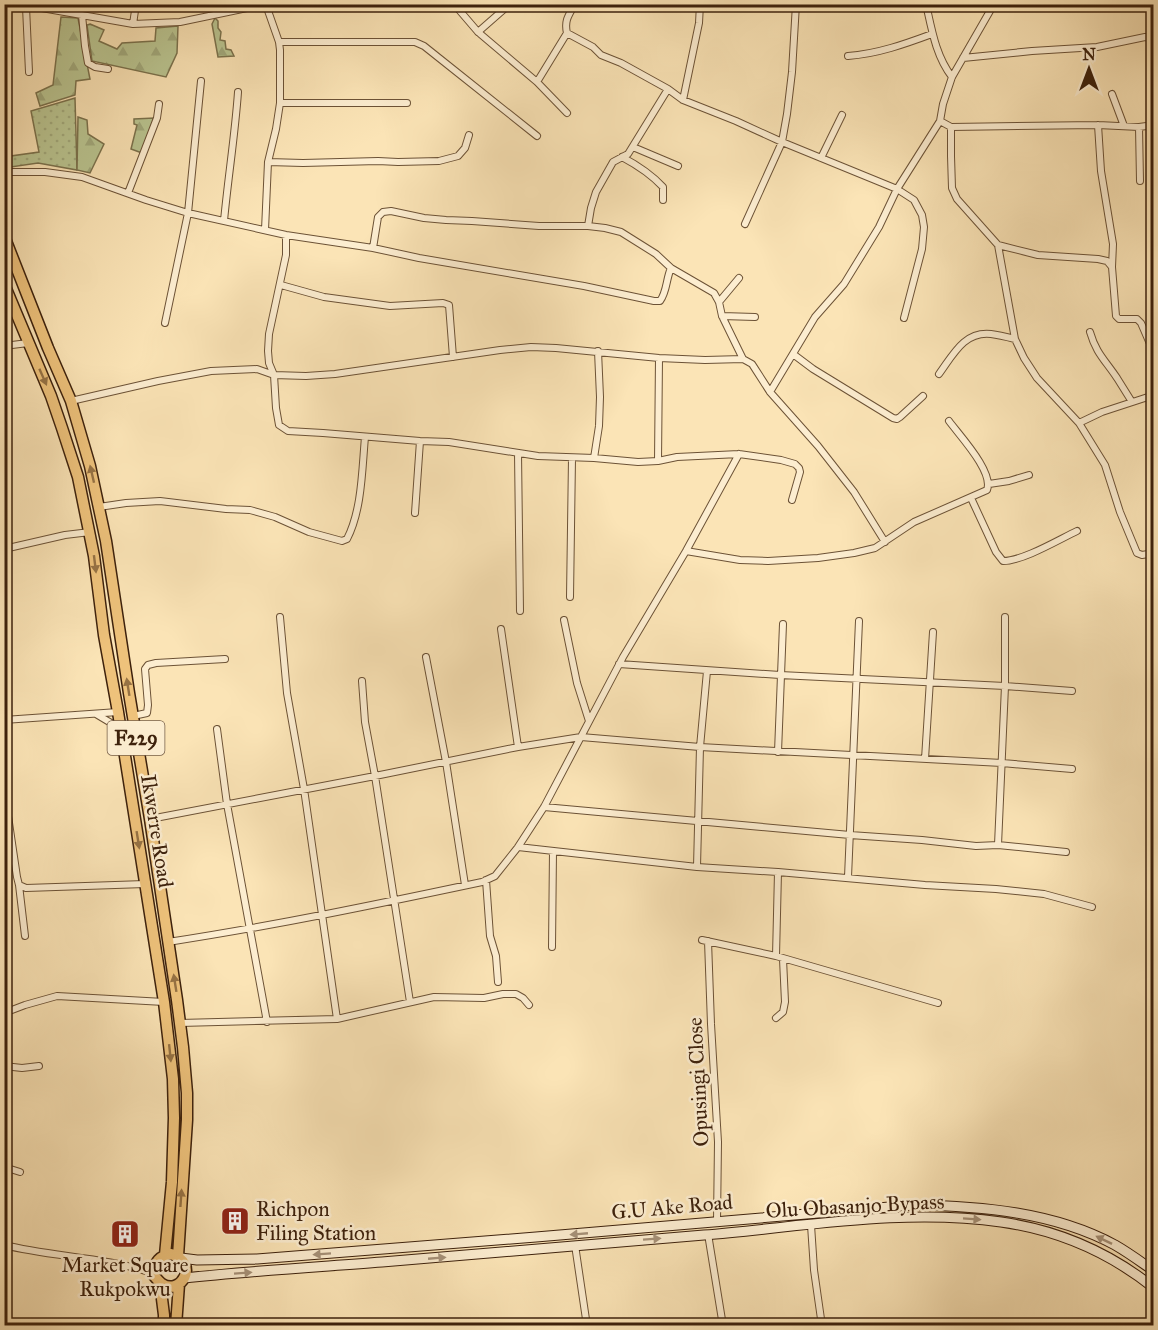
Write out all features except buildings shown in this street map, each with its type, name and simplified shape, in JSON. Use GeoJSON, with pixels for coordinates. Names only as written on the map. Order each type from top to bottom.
{"type":"FeatureCollection","features":[{"type":"Feature","properties":{"kind":"main road","name":"F229"},"geometry":{"type":"LineString","coordinates":[[4,236],[71,401],[90,466],[99,507],[150,819],[185,1069],[187,1120],[179,1257],[186,1268],[176,1326]]}},
{"type":"Feature","properties":{"kind":"main road"},"geometry":{"type":"LineString","coordinates":[[4,278],[18,271]]}},
{"type":"Feature","properties":{"kind":"main road","name":"Ikwerre Road"},"geometry":{"type":"LineString","coordinates":[[4,284],[51,396],[78,477],[90,532],[104,635],[164,1002],[174,1094],[172,1182],[165,1255]]}},
{"type":"Feature","properties":{"kind":"main road"},"geometry":{"type":"LineString","coordinates":[[118,712],[130,727],[142,806],[146,816],[150,819]]}},
{"type":"Feature","properties":{"kind":"main road","name":"G.U Ake Road"},"geometry":{"type":"LineString","coordinates":[[179,1257],[197,1260],[257,1259],[536,1238],[913,1205],[973,1207],[1060,1222],[1116,1245],[1154,1271]]}},
{"type":"Feature","properties":{"kind":"main road","name":"Olu Obasanjo Bypass"},"geometry":{"type":"LineString","coordinates":[[182,1281],[913,1216],[976,1219],[1050,1232],[1101,1253],[1121,1264],[1154,1288]]}},
{"type":"Feature","properties":{"kind":"main road"},"geometry":{"type":"LineString","coordinates":[[164,1326],[160,1283],[152,1273],[158,1260],[165,1255],[171,1254],[179,1257]]}},
{"type":"Feature","properties":{"kind":"main road"},"geometry":{"type":"LineString","coordinates":[[160,1283],[170,1286],[182,1281]]}},
{"type":"Feature","properties":{"kind":"street"},"geometry":{"type":"LineString","coordinates":[[133,24],[136,4]]}},
{"type":"Feature","properties":{"kind":"street"},"geometry":{"type":"LineString","coordinates":[[454,4],[478,32],[537,82],[567,113]]}},
{"type":"Feature","properties":{"kind":"street"},"geometry":{"type":"LineString","coordinates":[[478,32],[510,4]]}},
{"type":"Feature","properties":{"kind":"street"},"geometry":{"type":"LineString","coordinates":[[537,82],[567,33],[565,25],[575,4]]}},
{"type":"Feature","properties":{"kind":"street"},"geometry":{"type":"LineString","coordinates":[[683,100],[699,23],[700,4]]}},
{"type":"Feature","properties":{"kind":"street"},"geometry":{"type":"LineString","coordinates":[[745,224],[782,142],[792,72],[796,4]]}},
{"type":"Feature","properties":{"kind":"street"},"geometry":{"type":"LineString","coordinates":[[926,4],[932,34],[944,66],[952,78]]}},
{"type":"Feature","properties":{"kind":"street"},"geometry":{"type":"LineString","coordinates":[[770,392],[815,317],[844,284],[879,227],[897,189],[940,121],[952,78],[994,4]]}},
{"type":"Feature","properties":{"kind":"street"},"geometry":{"type":"LineString","coordinates":[[29,72],[23,6],[133,24],[180,22],[215,16],[228,8],[266,5],[279,42],[279,103],[276,129],[268,162],[265,230]]}},
{"type":"Feature","properties":{"kind":"street"},"geometry":{"type":"LineString","coordinates":[[82,15],[88,63],[95,67],[108,69]]}},
{"type":"Feature","properties":{"kind":"street"},"geometry":{"type":"LineString","coordinates":[[567,33],[592,47],[601,55],[621,63],[683,100],[897,189],[914,200],[922,215],[924,227],[922,249],[904,318]]}},
{"type":"Feature","properties":{"kind":"street"},"geometry":{"type":"LineString","coordinates":[[848,56],[901,46],[932,34]]}},
{"type":"Feature","properties":{"kind":"street"},"geometry":{"type":"LineString","coordinates":[[963,58],[1096,47],[1145,37],[1154,39]]}},
{"type":"Feature","properties":{"kind":"street"},"geometry":{"type":"LineString","coordinates":[[279,42],[415,42],[424,46],[537,136]]}},
{"type":"Feature","properties":{"kind":"street"},"geometry":{"type":"LineString","coordinates":[[165,322],[188,213],[201,81]]}},
{"type":"Feature","properties":{"kind":"street"},"geometry":{"type":"LineString","coordinates":[[588,226],[596,192],[613,162],[628,154],[668,89]]}},
{"type":"Feature","properties":{"kind":"street"},"geometry":{"type":"LineString","coordinates":[[224,221],[236,133],[238,92]]}},
{"type":"Feature","properties":{"kind":"street"},"geometry":{"type":"LineString","coordinates":[[1112,94],[1124,126]]}},
{"type":"Feature","properties":{"kind":"street"},"geometry":{"type":"LineString","coordinates":[[279,103],[406,103]]}},
{"type":"Feature","properties":{"kind":"street"},"geometry":{"type":"LineString","coordinates":[[128,193],[157,118],[159,104]]}},
{"type":"Feature","properties":{"kind":"street"},"geometry":{"type":"LineString","coordinates":[[821,158],[842,115]]}},
{"type":"Feature","properties":{"kind":"street"},"geometry":{"type":"LineString","coordinates":[[940,121],[951,127],[1098,125],[1139,127],[1154,124]]}},
{"type":"Feature","properties":{"kind":"street"},"geometry":{"type":"LineString","coordinates":[[1098,125],[1101,171],[1113,244],[1112,267],[1116,316],[1119,319],[1137,319],[1154,353]]}},
{"type":"Feature","properties":{"kind":"street"},"geometry":{"type":"LineString","coordinates":[[951,127],[952,188],[957,199],[998,245],[1015,339],[1024,358],[1037,378],[1079,423],[1105,465],[1120,512],[1137,553],[1154,554]]}},
{"type":"Feature","properties":{"kind":"street"},"geometry":{"type":"LineString","coordinates":[[1139,127],[1140,181]]}},
{"type":"Feature","properties":{"kind":"street"},"geometry":{"type":"LineString","coordinates":[[268,162],[439,161],[458,156],[465,148],[468,135]]}},
{"type":"Feature","properties":{"kind":"street"},"geometry":{"type":"LineString","coordinates":[[633,147],[678,166]]}},
{"type":"Feature","properties":{"kind":"street"},"geometry":{"type":"LineString","coordinates":[[621,158],[640,167],[663,186],[663,200]]}},
{"type":"Feature","properties":{"kind":"street"},"geometry":{"type":"LineString","coordinates":[[4,172],[45,171],[82,177],[188,213],[286,235],[373,248],[654,301],[660,301],[663,297],[671,268]]}},
{"type":"Feature","properties":{"kind":"street"},"geometry":{"type":"LineString","coordinates":[[373,248],[378,217],[383,212],[391,211],[424,218],[539,226],[588,226],[621,232],[656,254],[671,268],[714,293],[722,316],[743,359]]}},
{"type":"Feature","properties":{"kind":"street"},"geometry":{"type":"LineString","coordinates":[[286,235],[286,255],[269,334],[268,351],[269,363],[274,375],[279,425],[288,431],[449,442],[538,456],[638,462],[739,454],[795,464],[800,472],[792,501]]}},
{"type":"Feature","properties":{"kind":"street"},"geometry":{"type":"LineString","coordinates":[[998,245],[1038,255],[1098,259],[1107,261],[1112,267]]}},
{"type":"Feature","properties":{"kind":"street"},"geometry":{"type":"LineString","coordinates":[[719,302],[739,278]]}},
{"type":"Feature","properties":{"kind":"street"},"geometry":{"type":"LineString","coordinates":[[281,285],[324,297],[390,306],[443,303],[449,305],[453,357]]}},
{"type":"Feature","properties":{"kind":"street"},"geometry":{"type":"LineString","coordinates":[[722,316],[755,317]]}},
{"type":"Feature","properties":{"kind":"street"},"geometry":{"type":"LineString","coordinates":[[1090,332],[1093,344],[1132,402]]}},
{"type":"Feature","properties":{"kind":"street"},"geometry":{"type":"LineString","coordinates":[[939,374],[963,342],[973,335],[991,334],[1015,339]]}},
{"type":"Feature","properties":{"kind":"street"},"geometry":{"type":"LineString","coordinates":[[4,346],[28,343]]}},
{"type":"Feature","properties":{"kind":"street"},"geometry":{"type":"LineString","coordinates":[[71,401],[211,371],[257,369],[274,375],[335,374],[531,347],[659,358],[743,359],[752,364],[770,392],[818,446],[854,492],[885,542]]}},
{"type":"Feature","properties":{"kind":"street"},"geometry":{"type":"LineString","coordinates":[[594,458],[599,426],[598,351]]}},
{"type":"Feature","properties":{"kind":"street"},"geometry":{"type":"LineString","coordinates":[[793,354],[813,369],[897,419],[923,396]]}},
{"type":"Feature","properties":{"kind":"street"},"geometry":{"type":"LineString","coordinates":[[658,461],[659,358]]}},
{"type":"Feature","properties":{"kind":"street"},"geometry":{"type":"LineString","coordinates":[[1079,423],[1102,412],[1154,395]]}},
{"type":"Feature","properties":{"kind":"street"},"geometry":{"type":"LineString","coordinates":[[686,550],[740,560],[768,561],[818,558],[875,548],[914,522],[987,490],[989,484],[986,474],[974,453],[949,421]]}},
{"type":"Feature","properties":{"kind":"street"},"geometry":{"type":"LineString","coordinates":[[99,507],[160,501],[250,510],[275,517],[309,532],[342,541],[347,539],[351,531],[358,505],[365,437]]}},
{"type":"Feature","properties":{"kind":"street"},"geometry":{"type":"LineString","coordinates":[[415,513],[420,441]]}},
{"type":"Feature","properties":{"kind":"street"},"geometry":{"type":"LineString","coordinates":[[518,453],[520,611]]}},
{"type":"Feature","properties":{"kind":"street"},"geometry":{"type":"LineString","coordinates":[[168,942],[249,930],[465,885],[495,876],[518,847],[544,807],[619,664],[739,454]]}},
{"type":"Feature","properties":{"kind":"street"},"geometry":{"type":"LineString","coordinates":[[570,597],[572,458]]}},
{"type":"Feature","properties":{"kind":"street"},"geometry":{"type":"LineString","coordinates":[[989,484],[1029,475]]}},
{"type":"Feature","properties":{"kind":"street"},"geometry":{"type":"LineString","coordinates":[[971,498],[996,552],[1003,561],[1022,557],[1077,531]]}},
{"type":"Feature","properties":{"kind":"street"},"geometry":{"type":"LineString","coordinates":[[4,549],[65,535],[90,532]]}},
{"type":"Feature","properties":{"kind":"street"},"geometry":{"type":"LineString","coordinates":[[280,617],[287,693],[304,789],[337,1019]]}},
{"type":"Feature","properties":{"kind":"street"},"geometry":{"type":"LineString","coordinates":[[998,845],[1005,686],[1005,617]]}},
{"type":"Feature","properties":{"kind":"street"},"geometry":{"type":"LineString","coordinates":[[564,620],[577,683],[589,721]]}},
{"type":"Feature","properties":{"kind":"street"},"geometry":{"type":"LineString","coordinates":[[848,877],[859,621]]}},
{"type":"Feature","properties":{"kind":"street"},"geometry":{"type":"LineString","coordinates":[[778,752],[783,624]]}},
{"type":"Feature","properties":{"kind":"street"},"geometry":{"type":"LineString","coordinates":[[501,629],[518,747]]}},
{"type":"Feature","properties":{"kind":"street"},"geometry":{"type":"LineString","coordinates":[[925,759],[933,632]]}},
{"type":"Feature","properties":{"kind":"street"},"geometry":{"type":"LineString","coordinates":[[426,657],[446,762],[465,885]]}},
{"type":"Feature","properties":{"kind":"street"},"geometry":{"type":"LineString","coordinates":[[132,716],[147,713],[145,669],[148,665],[225,658]]}},
{"type":"Feature","properties":{"kind":"street"},"geometry":{"type":"LineString","coordinates":[[619,664],[706,671],[1072,691]]}},
{"type":"Feature","properties":{"kind":"street"},"geometry":{"type":"LineString","coordinates":[[697,867],[700,747],[706,671]]}},
{"type":"Feature","properties":{"kind":"street"},"geometry":{"type":"LineString","coordinates":[[362,681],[365,722],[410,1002]]}},
{"type":"Feature","properties":{"kind":"street"},"geometry":{"type":"LineString","coordinates":[[4,720],[118,712]]}},
{"type":"Feature","properties":{"kind":"street"},"geometry":{"type":"LineString","coordinates":[[95,714],[121,729]]}},
{"type":"Feature","properties":{"kind":"street"},"geometry":{"type":"LineString","coordinates":[[217,729],[227,804],[267,1022]]}},
{"type":"Feature","properties":{"kind":"street"},"geometry":{"type":"LineString","coordinates":[[150,819],[581,736],[700,747],[925,759],[1072,770]]}},
{"type":"Feature","properties":{"kind":"street"},"geometry":{"type":"LineString","coordinates":[[4,789],[25,936]]}},
{"type":"Feature","properties":{"kind":"street"},"geometry":{"type":"LineString","coordinates":[[544,807],[1066,852]]}},
{"type":"Feature","properties":{"kind":"street"},"geometry":{"type":"LineString","coordinates":[[518,847],[697,867],[1044,894],[1092,907]]}},
{"type":"Feature","properties":{"kind":"street"},"geometry":{"type":"LineString","coordinates":[[552,947],[553,850]]}},
{"type":"Feature","properties":{"kind":"street"},"geometry":{"type":"LineString","coordinates":[[778,872],[776,956],[938,1003]]}},
{"type":"Feature","properties":{"kind":"street"},"geometry":{"type":"LineString","coordinates":[[486,880],[490,936],[496,956],[498,982]]}},
{"type":"Feature","properties":{"kind":"street"},"geometry":{"type":"LineString","coordinates":[[19,885],[26,888],[145,884]]}},
{"type":"Feature","properties":{"kind":"street","name":"Opusingi Close"},"geometry":{"type":"LineString","coordinates":[[717,1221],[718,1142],[705,941],[776,956]]}},
{"type":"Feature","properties":{"kind":"street"},"geometry":{"type":"LineString","coordinates":[[776,1018],[783,1012],[785,1002],[783,959]]}},
{"type":"Feature","properties":{"kind":"street"},"geometry":{"type":"LineString","coordinates":[[180,1023],[337,1019],[434,997],[484,998],[516,994],[529,1005]]}},
{"type":"Feature","properties":{"kind":"street"},"geometry":{"type":"LineString","coordinates":[[4,1013],[57,996],[164,1002]]}},
{"type":"Feature","properties":{"kind":"street"},"geometry":{"type":"LineString","coordinates":[[4,1066],[22,1068],[39,1066]]}},
{"type":"Feature","properties":{"kind":"street"},"geometry":{"type":"LineString","coordinates":[[4,1167],[20,1172]]}},
{"type":"Feature","properties":{"kind":"street"},"geometry":{"type":"LineString","coordinates":[[811,1224],[814,1270],[822,1326]]}},
{"type":"Feature","properties":{"kind":"street"},"geometry":{"type":"LineString","coordinates":[[708,1234],[723,1326]]}},
{"type":"Feature","properties":{"kind":"street"},"geometry":{"type":"LineString","coordinates":[[4,1245],[103,1261],[152,1273]]}},
{"type":"Feature","properties":{"kind":"street"},"geometry":{"type":"LineString","coordinates":[[575,1245],[587,1326]]}},
{"type":"Feature","properties":{"kind":"green space"},"geometry":{"type":"Polygon","coordinates":[[[61,17],[78,18],[90,79],[76,81],[75,95],[40,106],[36,93],[53,85],[61,17]]]}},
{"type":"Feature","properties":{"kind":"green space"},"geometry":{"type":"Polygon","coordinates":[[[215,18],[221,32],[220,40],[225,41],[226,49],[231,50],[234,56],[218,57],[212,24],[215,18]]]}},
{"type":"Feature","properties":{"kind":"green space"},"geometry":{"type":"Polygon","coordinates":[[[90,24],[104,30],[99,41],[117,49],[122,43],[155,41],[156,28],[178,26],[177,53],[166,77],[92,61],[87,25],[90,24]]]}},
{"type":"Feature","properties":{"kind":"green space"},"geometry":{"type":"Polygon","coordinates":[[[75,98],[77,170],[38,163],[11,167],[11,156],[39,152],[31,111],[75,98]]]}},
{"type":"Feature","properties":{"kind":"green space"},"geometry":{"type":"Polygon","coordinates":[[[78,117],[87,120],[88,134],[104,144],[90,173],[77,170],[78,117]]]}},
{"type":"Feature","properties":{"kind":"green space"},"geometry":{"type":"Polygon","coordinates":[[[154,118],[142,153],[131,149],[137,125],[134,124],[134,119],[154,118]]]}},
{"type":"Feature","properties":{"kind":"place","name":"Richpon Filing Station"},"geometry":{"type":"Point","coordinates":[235,1221]}},
{"type":"Feature","properties":{"kind":"place","name":"Market Square Rukpokwu"},"geometry":{"type":"Point","coordinates":[125,1234]}}]}
